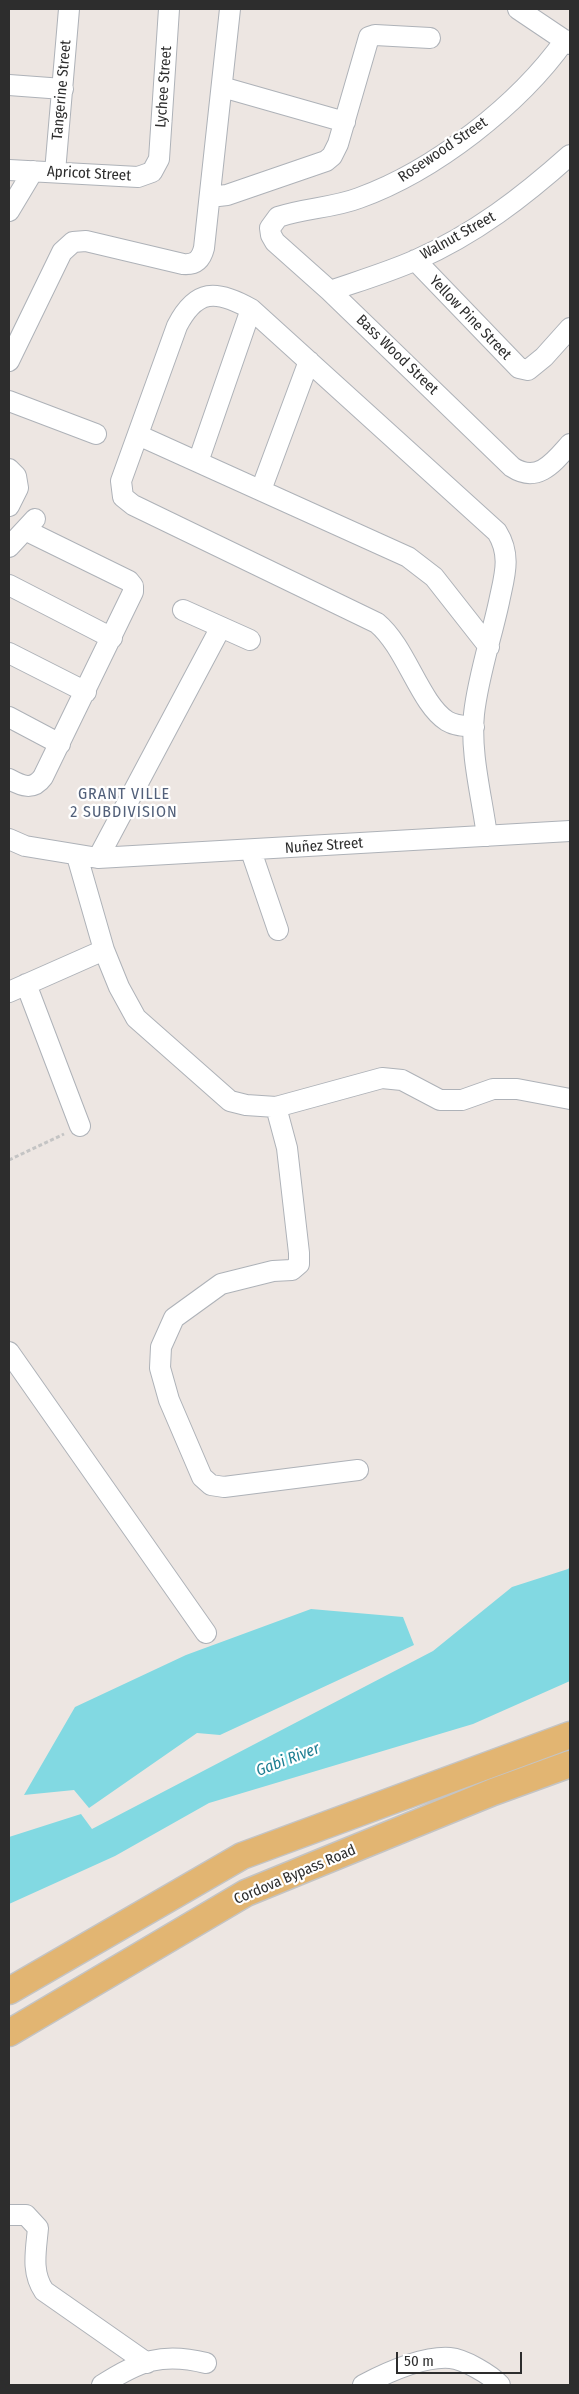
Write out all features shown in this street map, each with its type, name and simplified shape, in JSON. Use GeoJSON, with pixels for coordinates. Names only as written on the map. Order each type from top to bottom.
{"type":"FeatureCollection","features":[{"type":"Feature","properties":{"kind":"main road"},"geometry":{"type":"LineString","coordinates":[[9,1991],[242,1856],[570,1735]]}},
{"type":"Feature","properties":{"kind":"main road","name":"Cordova Bypass Road"},"geometry":{"type":"LineString","coordinates":[[9,2033],[246,1894],[493,1792],[570,1764]]}},
{"type":"Feature","properties":{"kind":"street","name":"Tangerine Street"},"geometry":{"type":"LineString","coordinates":[[55,172],[69,9]]}},
{"type":"Feature","properties":{"kind":"street","name":"Lychee Street"},"geometry":{"type":"LineString","coordinates":[[157,165],[170,9]]}},
{"type":"Feature","properties":{"kind":"street"},"geometry":{"type":"LineString","coordinates":[[9,361],[66,246],[73,242],[86,241],[183,264],[195,263],[204,248],[230,9]]}},
{"type":"Feature","properties":{"kind":"street"},"geometry":{"type":"LineString","coordinates":[[518,9],[568,42]]}},
{"type":"Feature","properties":{"kind":"street"},"geometry":{"type":"LineString","coordinates":[[210,197],[227,195],[326,161],[335,152],[369,36],[430,38]]}},
{"type":"Feature","properties":{"kind":"street","name":"Rosewood Street"},"geometry":{"type":"LineString","coordinates":[[270,228],[278,217],[361,198],[422,167],[485,123],[518,94],[568,42]]}},
{"type":"Feature","properties":{"kind":"street"},"geometry":{"type":"LineString","coordinates":[[9,85],[63,89]]}},
{"type":"Feature","properties":{"kind":"street"},"geometry":{"type":"LineString","coordinates":[[222,87],[345,122]]}},
{"type":"Feature","properties":{"kind":"street","name":"Walnut Street"},"geometry":{"type":"LineString","coordinates":[[330,291],[415,260],[460,238],[504,210],[570,155]]}},
{"type":"Feature","properties":{"kind":"street","name":"Apricot Street"},"geometry":{"type":"LineString","coordinates":[[9,211],[32,171],[138,177],[149,175],[157,165]]}},
{"type":"Feature","properties":{"kind":"street"},"geometry":{"type":"LineString","coordinates":[[9,170],[32,171]]}},
{"type":"Feature","properties":{"kind":"street","name":"Bass Wood Street"},"geometry":{"type":"LineString","coordinates":[[270,228],[270,235],[276,242],[330,291],[512,467],[518,471],[532,474],[549,467],[570,444]]}},
{"type":"Feature","properties":{"kind":"street","name":"Yellow Pine Street"},"geometry":{"type":"LineString","coordinates":[[415,260],[519,368],[528,370],[536,365],[570,328]]}},
{"type":"Feature","properties":{"kind":"street"},"geometry":{"type":"LineString","coordinates":[[474,726],[453,724],[439,714],[390,634],[377,623],[126,501],[121,493],[121,481],[177,326],[188,306],[199,297],[219,296],[230,298],[251,309],[497,532],[505,546],[505,572],[476,701],[474,726],[487,836]]}},
{"type":"Feature","properties":{"kind":"street"},"geometry":{"type":"LineString","coordinates":[[198,462],[251,309]]}},
{"type":"Feature","properties":{"kind":"street"},"geometry":{"type":"LineString","coordinates":[[260,490],[309,361]]}},
{"type":"Feature","properties":{"kind":"street"},"geometry":{"type":"LineString","coordinates":[[9,401],[96,434]]}},
{"type":"Feature","properties":{"kind":"street"},"geometry":{"type":"LineString","coordinates":[[138,435],[408,557],[434,577],[489,647]]}},
{"type":"Feature","properties":{"kind":"street"},"geometry":{"type":"LineString","coordinates":[[9,469],[16,476],[18,488],[9,506]]}},
{"type":"Feature","properties":{"kind":"street"},"geometry":{"type":"LineString","coordinates":[[9,547],[30,524],[131,583],[134,589],[43,778],[38,784],[29,787],[9,779]]}},
{"type":"Feature","properties":{"kind":"street"},"geometry":{"type":"LineString","coordinates":[[9,585],[112,638]]}},
{"type":"Feature","properties":{"kind":"street"},"geometry":{"type":"LineString","coordinates":[[183,610],[250,640]]}},
{"type":"Feature","properties":{"kind":"street"},"geometry":{"type":"LineString","coordinates":[[98,858],[221,627]]}},
{"type":"Feature","properties":{"kind":"street"},"geometry":{"type":"LineString","coordinates":[[9,653],[86,692]]}},
{"type":"Feature","properties":{"kind":"street"},"geometry":{"type":"LineString","coordinates":[[9,717],[60,744]]}},
{"type":"Feature","properties":{"kind":"street","name":"Nuñez Street"},"geometry":{"type":"LineString","coordinates":[[9,840],[25,846],[98,858],[251,851],[570,831]]}},
{"type":"Feature","properties":{"kind":"street"},"geometry":{"type":"LineString","coordinates":[[251,851],[278,930]]}},
{"type":"Feature","properties":{"kind":"street"},"geometry":{"type":"LineString","coordinates":[[77,856],[104,950],[119,987],[136,1018],[230,1101],[246,1105],[276,1107],[382,1078],[402,1080],[440,1100],[462,1100],[493,1089],[517,1089],[570,1099]]}},
{"type":"Feature","properties":{"kind":"street"},"geometry":{"type":"LineString","coordinates":[[80,1126],[17,988],[104,950]]}},
{"type":"Feature","properties":{"kind":"street"},"geometry":{"type":"LineString","coordinates":[[276,1107],[287,1148],[299,1264],[292,1270],[274,1271],[220,1284],[174,1318],[161,1347],[160,1368],[169,1400],[198,1468],[202,1477],[211,1485],[224,1487],[358,1470]]}},
{"type":"Feature","properties":{"kind":"street"},"geometry":{"type":"LineString","coordinates":[[9,1352],[206,1633]]}},
{"type":"Feature","properties":{"kind":"street"},"geometry":{"type":"LineString","coordinates":[[9,2215],[26,2215],[38,2228],[34,2271],[44,2291],[147,2363]]}},
{"type":"Feature","properties":{"kind":"street"},"geometry":{"type":"LineString","coordinates":[[102,2385],[126,2370],[165,2357],[206,2363]]}},
{"type":"Feature","properties":{"kind":"street"},"geometry":{"type":"LineString","coordinates":[[363,2385],[408,2366],[452,2358],[488,2374],[500,2385]]}},
{"type":"Feature","properties":{"kind":"path"},"geometry":{"type":"LineString","coordinates":[[9,1160],[80,1126]]}},
{"type":"Feature","properties":{"kind":"water","name":"Gabi River"},"geometry":{"type":"Polygon","coordinates":[[[570,1567],[570,1681],[473,1724],[209,1803],[115,1856],[9,1904],[9,1837],[81,1814],[92,1829],[433,1651],[512,1587],[570,1567]]]}},
{"type":"Feature","properties":{"kind":"water"},"geometry":{"type":"Polygon","coordinates":[[[311,1609],[403,1617],[414,1645],[220,1735],[197,1733],[89,1808],[74,1790],[24,1795],[75,1707],[186,1655],[311,1609]]]}},
{"type":"Feature","properties":{"kind":"district","name":"GRANT VILLE 2 SUBDIVISION"},"geometry":{"type":"Point","coordinates":[124,804]}}]}
